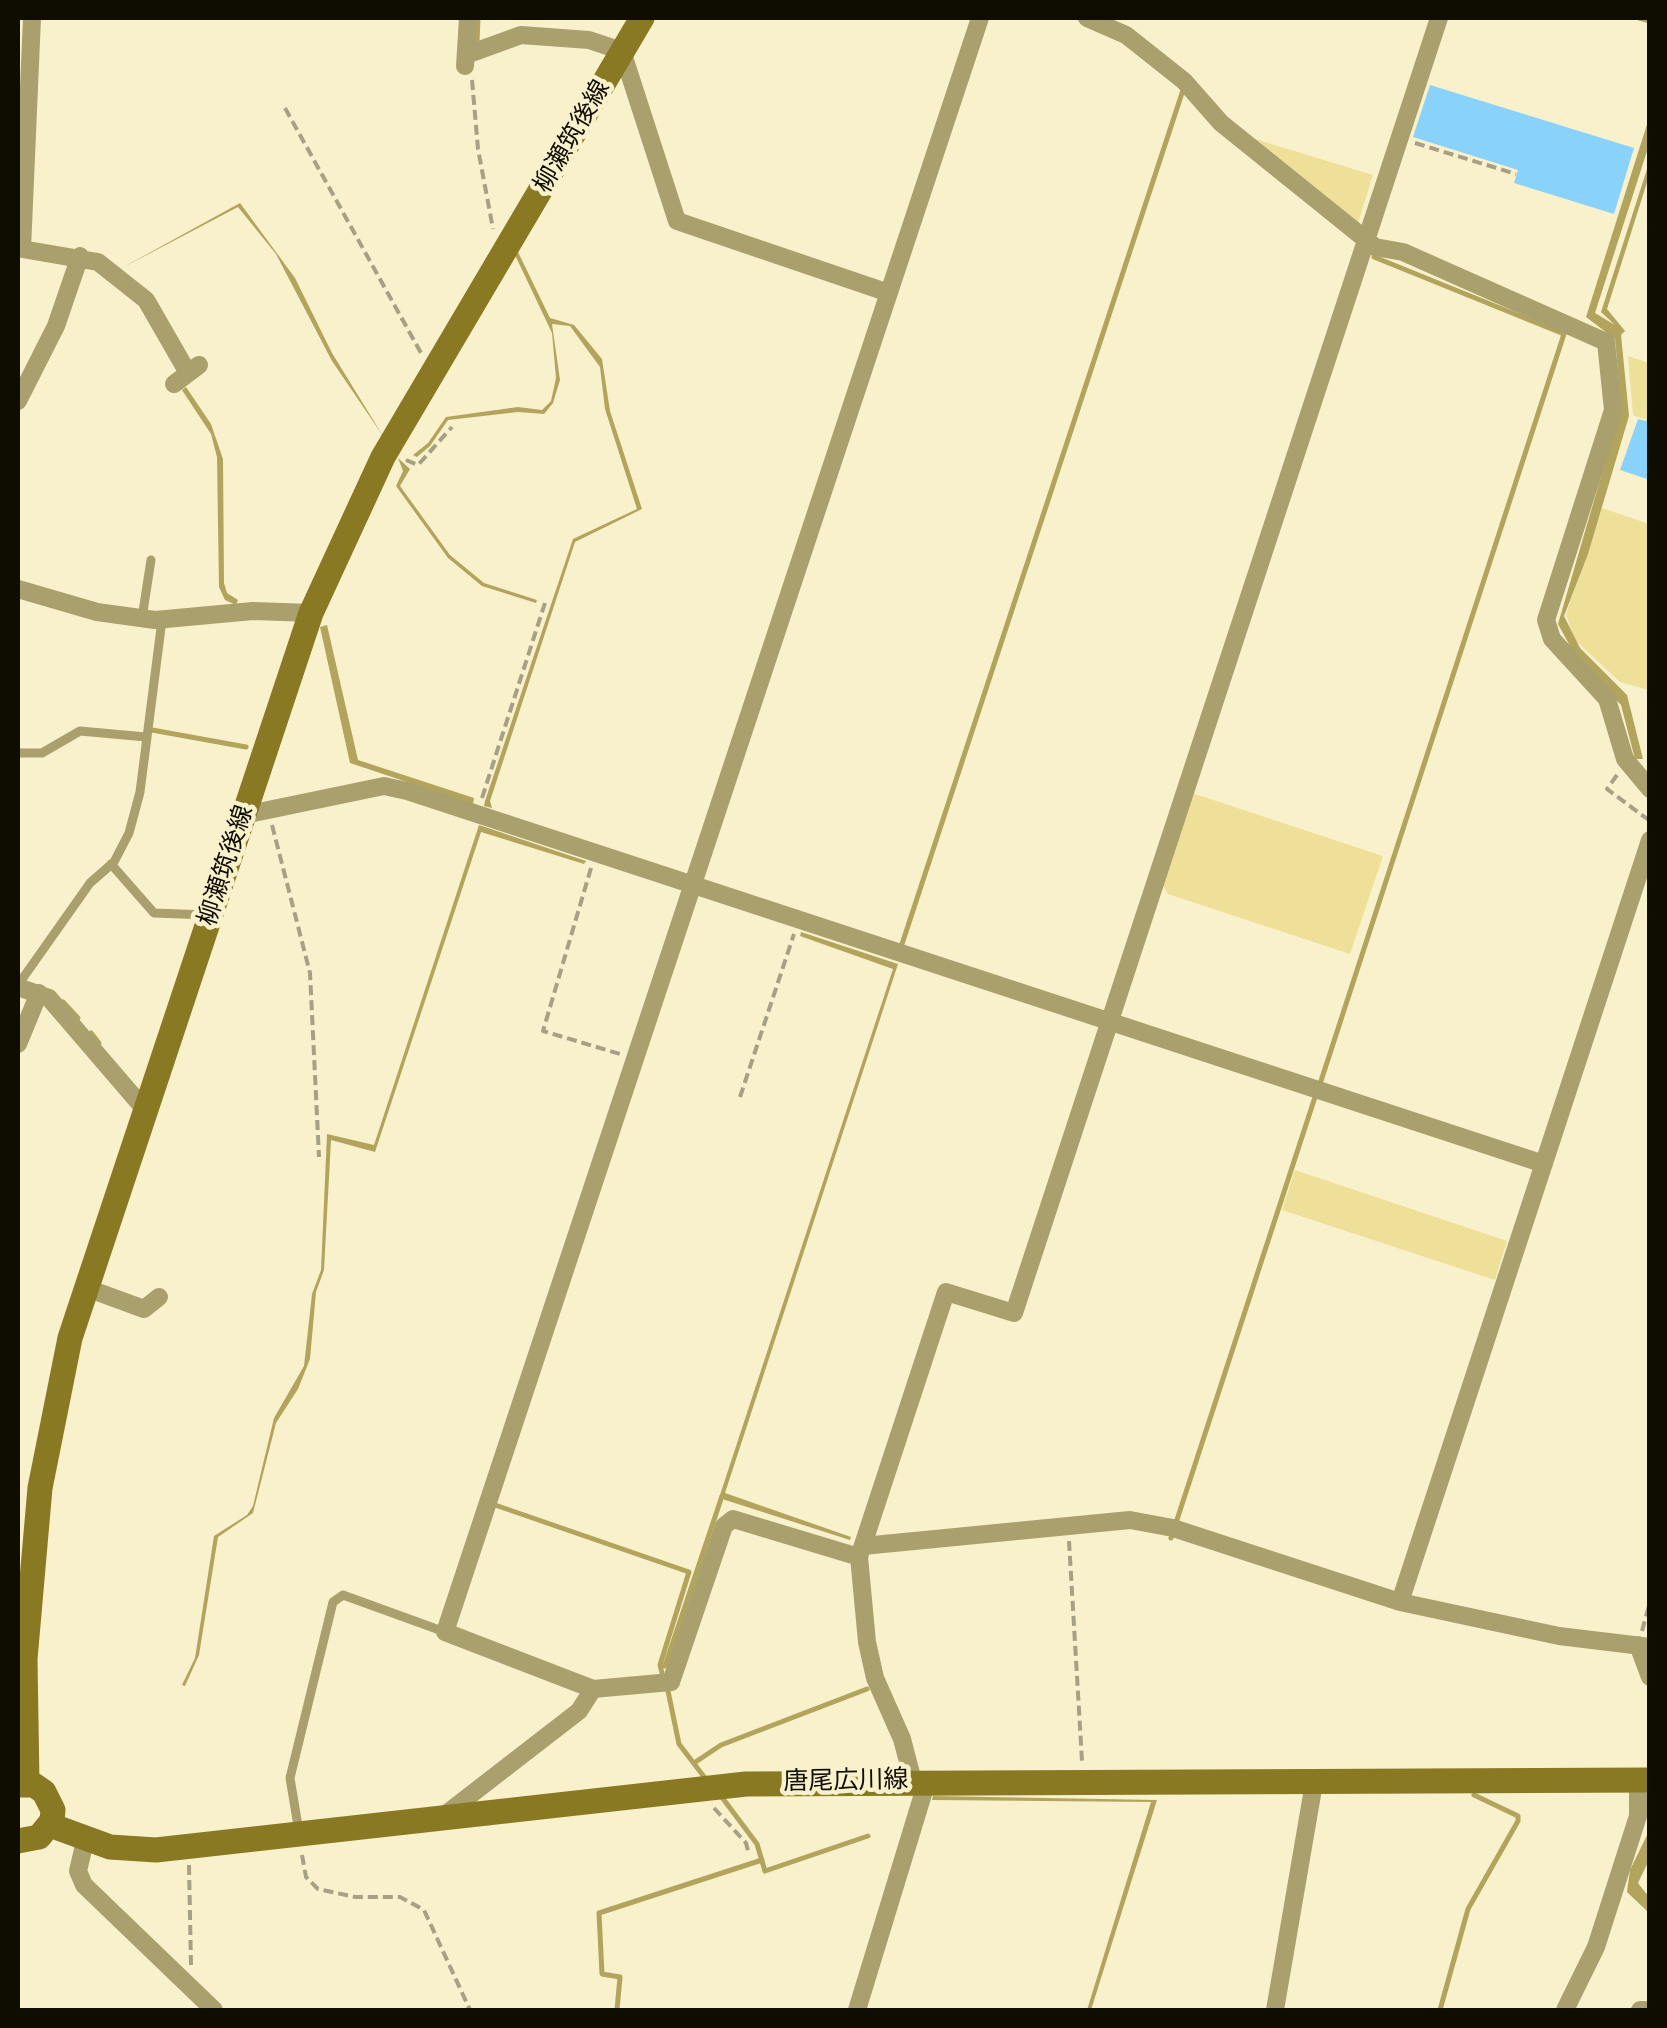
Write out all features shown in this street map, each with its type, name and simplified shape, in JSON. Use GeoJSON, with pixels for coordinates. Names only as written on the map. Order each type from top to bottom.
{"type":"FeatureCollection","features":[{"type":"Feature","properties":{"kind":"main road","name":"柳瀬筑後線"},"geometry":{"type":"LineString","coordinates":[[22,1784],[25,1659],[40,1488],[61,1374],[84,1286],[211,915],[256,813],[312,613],[390,447],[642,18]]}},
{"type":"Feature","properties":{"kind":"main road","name":"唐尾広川線"},"geometry":{"type":"LineString","coordinates":[[50,1825],[85,1841],[133,1850],[300,1836],[698,1789],[920,1781],[1644,1780]]}},
{"type":"Feature","properties":{"kind":"main road"},"geometry":{"type":"LineString","coordinates":[[18,1844],[40,1837],[50,1825],[50,1800],[44,1792],[22,1784]]}},
{"type":"Feature","properties":{"kind":"street"},"geometry":{"type":"LineString","coordinates":[[32,18],[22,248],[98,262],[146,300],[187,374]]}},
{"type":"Feature","properties":{"kind":"street"},"geometry":{"type":"LineString","coordinates":[[468,18],[466,61],[521,36],[588,40],[622,52],[677,221],[886,292]]}},
{"type":"Feature","properties":{"kind":"street"},"geometry":{"type":"LineString","coordinates":[[980,18],[886,292],[446,1632],[593,1689],[672,1682],[724,1526],[733,1519],[861,1552],[1130,1520],[1173,1528],[1400,1602],[1559,1636],[1644,1646],[1650,1677]]}},
{"type":"Feature","properties":{"kind":"street"},"geometry":{"type":"LineString","coordinates":[[1087,18],[1126,34],[1184,81],[1220,122],[1365,240],[1606,342],[1613,410],[1546,620],[1552,639],[1607,699],[1627,761],[1650,789]]}},
{"type":"Feature","properties":{"kind":"street"},"geometry":{"type":"LineString","coordinates":[[857,2010],[920,1781],[875,1678],[867,1642],[861,1552],[946,1292],[1014,1313],[1439,18]]}},
{"type":"Feature","properties":{"kind":"street"},"geometry":{"type":"LineString","coordinates":[[18,401],[56,326],[80,256]]}},
{"type":"Feature","properties":{"kind":"street"},"geometry":{"type":"LineString","coordinates":[[18,589],[97,612],[162,620],[253,611],[312,613]]}},
{"type":"Feature","properties":{"kind":"street"},"geometry":{"type":"LineString","coordinates":[[256,813],[384,786],[1544,1164]]}},
{"type":"Feature","properties":{"kind":"street"},"geometry":{"type":"LineString","coordinates":[[1400,1602],[1650,840]]}},
{"type":"Feature","properties":{"kind":"street"},"geometry":{"type":"LineString","coordinates":[[18,986],[49,998],[146,1111]]}},
{"type":"Feature","properties":{"kind":"street"},"geometry":{"type":"LineString","coordinates":[[18,1044],[39,993]]}},
{"type":"Feature","properties":{"kind":"street"},"geometry":{"type":"LineString","coordinates":[[84,1286],[144,1309],[159,1297]]}},
{"type":"Feature","properties":{"kind":"street"},"geometry":{"type":"LineString","coordinates":[[442,1817],[579,1711],[593,1689]]}},
{"type":"Feature","properties":{"kind":"street"},"geometry":{"type":"LineString","coordinates":[[1565,2010],[1596,1947],[1638,1816],[1644,1780]]}},
{"type":"Feature","properties":{"kind":"street"},"geometry":{"type":"LineString","coordinates":[[1275,2010],[1314,1782]]}},
{"type":"Feature","properties":{"kind":"street"},"geometry":{"type":"LineString","coordinates":[[85,1841],[78,1870],[84,1885],[203,2002]]}},
{"type":"Feature","properties":{"kind":"street"},"geometry":{"type":"LineString","coordinates":[[1640,2010],[1649,2010]]}},
{"type":"Feature","properties":{"kind":"lane"},"geometry":{"type":"LineString","coordinates":[[142,618],[151,560]]}},
{"type":"Feature","properties":{"kind":"lane"},"geometry":{"type":"LineString","coordinates":[[18,986],[90,883],[111,864],[133,820],[162,620]]}},
{"type":"Feature","properties":{"kind":"lane"},"geometry":{"type":"LineString","coordinates":[[18,753],[42,752],[80,731],[146,737]]}},
{"type":"Feature","properties":{"kind":"lane"},"geometry":{"type":"LineString","coordinates":[[111,864],[154,912],[211,915]]}},
{"type":"Feature","properties":{"kind":"lane"},"geometry":{"type":"LineString","coordinates":[[300,1836],[290,1778],[333,1602],[342,1595],[446,1632]]}},
{"type":"Feature","properties":{"kind":"path"},"geometry":{"type":"LineString","coordinates":[[466,61],[472,76],[487,214],[504,256]]}},
{"type":"Feature","properties":{"kind":"path"},"geometry":{"type":"LineString","coordinates":[[285,108],[433,375]]}},
{"type":"Feature","properties":{"kind":"path"},"geometry":{"type":"LineString","coordinates":[[1400,138],[1516,174]]}},
{"type":"Feature","properties":{"kind":"path"},"geometry":{"type":"LineString","coordinates":[[390,447],[418,465],[452,426]]}},
{"type":"Feature","properties":{"kind":"path"},"geometry":{"type":"LineString","coordinates":[[476,816],[545,603]]}},
{"type":"Feature","properties":{"kind":"path"},"geometry":{"type":"LineString","coordinates":[[1627,761],[1607,789],[1650,821]]}},
{"type":"Feature","properties":{"kind":"path"},"geometry":{"type":"LineString","coordinates":[[256,813],[310,972],[319,1157]]}},
{"type":"Feature","properties":{"kind":"path"},"geometry":{"type":"LineString","coordinates":[[595,854],[543,1031],[635,1059]]}},
{"type":"Feature","properties":{"kind":"path"},"geometry":{"type":"LineString","coordinates":[[740,1097],[799,920]]}},
{"type":"Feature","properties":{"kind":"path"},"geometry":{"type":"LineString","coordinates":[[1068,1526],[1084,1782]]}},
{"type":"Feature","properties":{"kind":"path"},"geometry":{"type":"LineString","coordinates":[[1644,1646],[1650,1602]]}},
{"type":"Feature","properties":{"kind":"path"},"geometry":{"type":"LineString","coordinates":[[698,1789],[746,1843],[750,1856]]}},
{"type":"Feature","properties":{"kind":"path"},"geometry":{"type":"LineString","coordinates":[[300,1836],[306,1877],[318,1889],[355,1897],[400,1898],[424,1910],[470,2010]]}},
{"type":"Feature","properties":{"kind":"path"},"geometry":{"type":"LineString","coordinates":[[188,1846],[203,2002]]}},
{"type":"Feature","properties":{"kind":"shaded area"},"geometry":{"type":"Polygon","coordinates":[[[1649,118],[1649,145],[1595,313],[1615,325],[1601,312],[1649,163],[1649,176],[1607,309],[1625,331],[1621,335],[1629,416],[1588,554],[1564,616],[1580,648],[1627,695],[1643,759],[1635,759],[1621,705],[1576,657],[1558,624],[1621,408],[1615,339],[1586,317],[1649,118]]]}},
{"type":"Feature","properties":{"kind":"shaded area"},"geometry":{"type":"Polygon","coordinates":[[[1242,135],[1373,175],[1357,226],[1242,135]]]}},
{"type":"Feature","properties":{"kind":"shaded area"},"geometry":{"type":"Polygon","coordinates":[[[240,203],[295,278],[332,353],[383,436],[332,361],[276,254],[238,207],[120,269],[240,203]]]}},
{"type":"Feature","properties":{"kind":"shaded area"},"geometry":{"type":"Polygon","coordinates":[[[518,252],[550,318],[574,325],[602,359],[610,411],[642,509],[575,542],[490,801],[492,808],[484,806],[485,801],[573,539],[637,509],[605,409],[600,367],[570,326],[552,324],[560,380],[553,403],[544,414],[518,412],[448,420],[430,446],[417,457],[413,455],[428,443],[446,417],[518,407],[542,410],[551,401],[556,378],[552,333],[515,255],[518,252]]]}},
{"type":"Feature","properties":{"kind":"shaded area"},"geometry":{"type":"Polygon","coordinates":[[[1628,356],[1649,363],[1649,421],[1633,415],[1628,356]]]}},
{"type":"Feature","properties":{"kind":"shaded area"},"geometry":{"type":"Polygon","coordinates":[[[186,387],[211,424],[223,459],[224,583],[227,593],[238,600],[236,605],[225,600],[219,587],[217,457],[211,434],[182,390],[186,387]]]}},
{"type":"Feature","properties":{"kind":"shaded area"},"geometry":{"type":"Polygon","coordinates":[[[398,458],[410,469],[400,486],[450,555],[484,583],[537,600],[536,603],[482,586],[448,558],[396,486],[403,471],[398,458]]]}},
{"type":"Feature","properties":{"kind":"shaded area"},"geometry":{"type":"Polygon","coordinates":[[[1602,508],[1649,524],[1649,690],[1620,682],[1574,639],[1566,614],[1602,508]]]}},
{"type":"Feature","properties":{"kind":"shaded area"},"geometry":{"type":"Polygon","coordinates":[[[327,625],[358,760],[474,798],[473,804],[350,763],[320,627],[327,625]]]}},
{"type":"Feature","properties":{"kind":"shaded area"},"geometry":{"type":"Polygon","coordinates":[[[1192,793],[1383,856],[1350,954],[1168,894],[1162,884],[1192,793]]]}},
{"type":"Feature","properties":{"kind":"shaded area"},"geometry":{"type":"Polygon","coordinates":[[[479,825],[586,861],[584,864],[481,832],[375,1152],[331,1140],[324,1270],[316,1292],[310,1359],[298,1389],[276,1423],[253,1513],[218,1537],[199,1655],[185,1686],[182,1685],[195,1658],[214,1536],[247,1515],[253,1506],[274,1418],[304,1366],[312,1294],[321,1270],[327,1134],[374,1145],[479,825]]]}},
{"type":"Feature","properties":{"kind":"shaded area"},"geometry":{"type":"Polygon","coordinates":[[[801,932],[898,964],[725,1493],[851,1537],[850,1540],[719,1498],[893,969],[800,936],[801,932]]]}},
{"type":"Feature","properties":{"kind":"shaded area"},"geometry":{"type":"Polygon","coordinates":[[[1295,1170],[1507,1241],[1495,1280],[1282,1210],[1295,1170]]]}},
{"type":"Feature","properties":{"kind":"shaded area"},"geometry":{"type":"Polygon","coordinates":[[[933,1796],[1157,1800],[1091,2010],[1087,2010],[1151,1802],[932,1800],[933,1796]]]}},
{"type":"Feature","properties":{"kind":"shaded area"},"geometry":{"type":"Polygon","coordinates":[[[1649,1831],[1649,1860],[1638,1883],[1649,1897],[1649,1913],[1627,1892],[1630,1870],[1649,1831]]]}},
{"type":"Feature","properties":{"kind":"building"},"geometry":{"type":"Polygon","coordinates":[[[1430,85],[1634,148],[1614,214],[1514,183],[1518,170],[1413,137],[1430,85]]]}},
{"type":"Feature","properties":{"kind":"building"},"geometry":{"type":"Polygon","coordinates":[[[1638,419],[1650,422],[1650,480],[1620,470],[1638,419]]]}},
{"type":"Feature","properties":{"kind":"waterway"},"geometry":{"type":"LineString","coordinates":[[477,42],[478,18]]}},
{"type":"Feature","properties":{"kind":"waterway"},"geometry":{"type":"LineString","coordinates":[[1639,18],[1650,21]]}},
{"type":"Feature","properties":{"kind":"waterway"},"geometry":{"type":"LineString","coordinates":[[902,944],[1184,87]]}},
{"type":"Feature","properties":{"kind":"waterway"},"geometry":{"type":"LineString","coordinates":[[1320,1084],[1564,334],[1374,257]]}},
{"type":"Feature","properties":{"kind":"waterway"},"geometry":{"type":"LineString","coordinates":[[152,730],[246,747]]}},
{"type":"Feature","properties":{"kind":"waterway"},"geometry":{"type":"LineString","coordinates":[[63,1002],[78,1018]]}},
{"type":"Feature","properties":{"kind":"waterway"},"geometry":{"type":"LineString","coordinates":[[91,1033],[99,1043]]}},
{"type":"Feature","properties":{"kind":"waterway"},"geometry":{"type":"LineString","coordinates":[[1171,1538],[1316,1094]]}},
{"type":"Feature","properties":{"kind":"waterway"},"geometry":{"type":"LineString","coordinates":[[665,1666],[722,1496]]}},
{"type":"Feature","properties":{"kind":"waterway"},"geometry":{"type":"LineString","coordinates":[[495,1505],[689,1572],[660,1665],[662,1673]]}},
{"type":"Feature","properties":{"kind":"waterway"},"geometry":{"type":"LineString","coordinates":[[694,1763],[721,1745],[867,1689]]}},
{"type":"Feature","properties":{"kind":"waterway"},"geometry":{"type":"LineString","coordinates":[[668,1691],[679,1744],[705,1778]]}},
{"type":"Feature","properties":{"kind":"waterway"},"geometry":{"type":"LineString","coordinates":[[1440,2010],[1468,1909],[1518,1821],[1518,1816],[1474,1795]]}},
{"type":"Feature","properties":{"kind":"waterway"},"geometry":{"type":"LineString","coordinates":[[721,1796],[757,1844],[765,1871],[868,1836]]}},
{"type":"Feature","properties":{"kind":"waterway"},"geometry":{"type":"LineString","coordinates":[[617,2010],[620,1977],[602,1974],[599,1913],[762,1860]]}}]}
